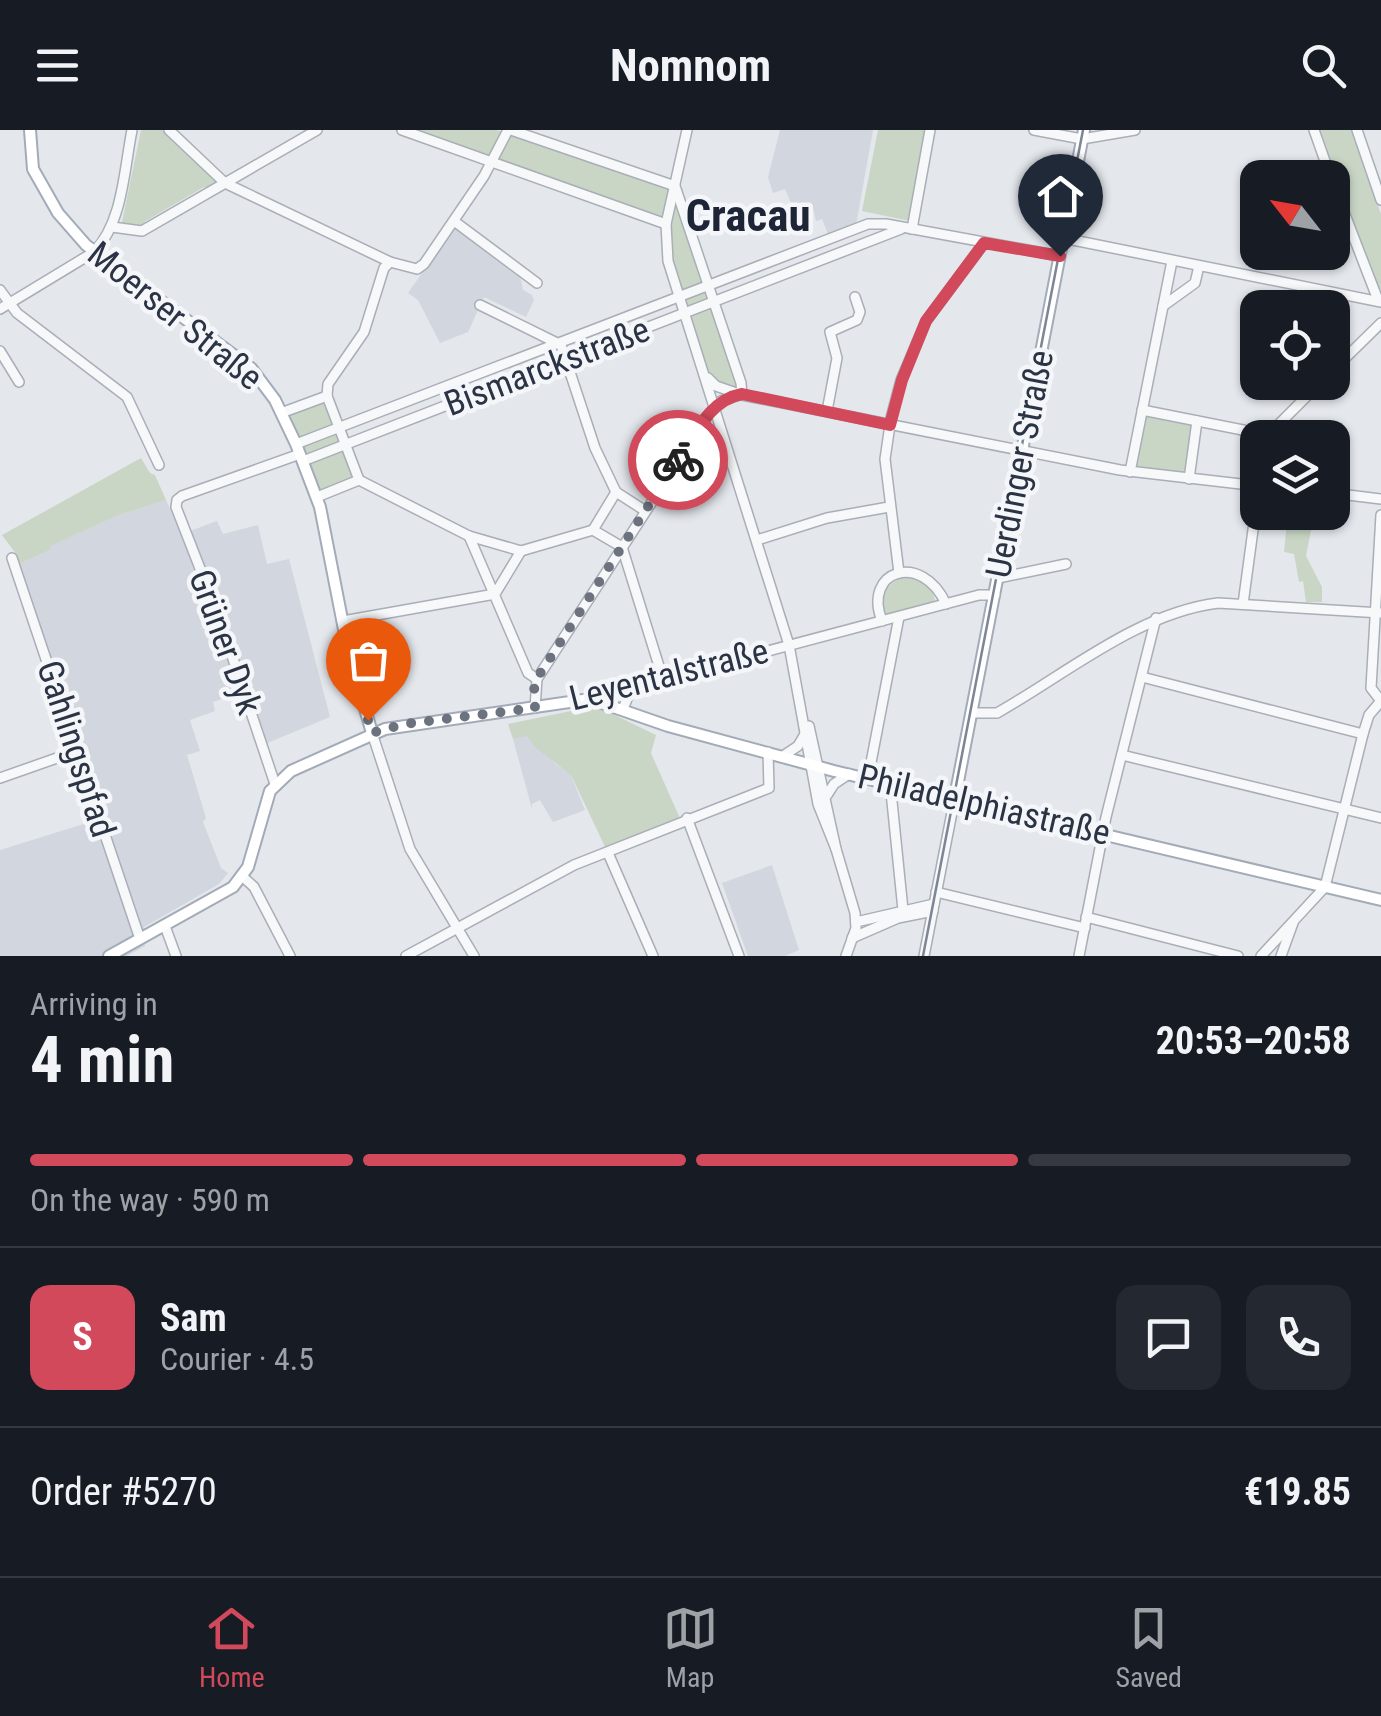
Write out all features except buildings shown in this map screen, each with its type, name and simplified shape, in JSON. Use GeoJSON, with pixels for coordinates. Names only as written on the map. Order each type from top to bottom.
{"type":"FeatureCollection","features":[{"type":"Feature","properties":{"kind":"main road","name":"Moerser Straße"},"geometry":{"type":"LineString","coordinates":[[30,130],[33,169],[58,212],[94,252],[251,368],[281,412],[317,497],[352,668],[372,733]]}},
{"type":"Feature","properties":{"kind":"main road","name":"Uerdinger Straße"},"geometry":{"type":"LineString","coordinates":[[955,797],[1083,134]]}},
{"type":"Feature","properties":{"kind":"main road","name":"Leyentalstraße"},"geometry":{"type":"LineString","coordinates":[[274,784],[291,771],[372,733],[404,724],[590,699]]}},
{"type":"Feature","properties":{"kind":"main road","name":"Philadelphiastraße"},"geometry":{"type":"LineString","coordinates":[[590,699],[668,726],[815,766],[1381,900]]}},
{"type":"Feature","properties":{"kind":"main road"},"geometry":{"type":"LineString","coordinates":[[108,956],[233,887],[250,860],[274,784]]}},
{"type":"Feature","properties":{"kind":"street"},"geometry":{"type":"LineString","coordinates":[[4,306],[94,252],[112,227],[132,130]]}},
{"type":"Feature","properties":{"kind":"street"},"geometry":{"type":"LineString","coordinates":[[169,130],[224,183],[390,262],[417,269],[484,176],[509,130],[675,186]]}},
{"type":"Feature","properties":{"kind":"street"},"geometry":{"type":"LineString","coordinates":[[112,227],[142,231],[317,130]]}},
{"type":"Feature","properties":{"kind":"street"},"geometry":{"type":"LineString","coordinates":[[402,130],[666,224]]}},
{"type":"Feature","properties":{"kind":"street"},"geometry":{"type":"LineString","coordinates":[[686,130],[666,224],[668,261],[789,645],[815,766],[821,814],[836,849]]}},
{"type":"Feature","properties":{"kind":"street"},"geometry":{"type":"LineString","coordinates":[[930,130],[908,228],[1060,256]]}},
{"type":"Feature","properties":{"kind":"street"},"geometry":{"type":"LineString","coordinates":[[1034,130],[1083,134],[1135,130]]}},
{"type":"Feature","properties":{"kind":"street"},"geometry":{"type":"LineString","coordinates":[[1314,130],[1325,160]]}},
{"type":"Feature","properties":{"kind":"street"},"geometry":{"type":"LineString","coordinates":[[1357,130],[1381,200]]}},
{"type":"Feature","properties":{"kind":"street"},"geometry":{"type":"LineString","coordinates":[[675,186],[742,383],[742,394]]}},
{"type":"Feature","properties":{"kind":"street"},"geometry":{"type":"LineString","coordinates":[[454,221],[537,283]]}},
{"type":"Feature","properties":{"kind":"street","name":"Bismarckstraße"},"geometry":{"type":"LineString","coordinates":[[300,453],[340,429],[857,228],[880,223],[908,228]]}},
{"type":"Feature","properties":{"kind":"street"},"geometry":{"type":"LineString","coordinates":[[1350,226],[1379,301]]}},
{"type":"Feature","properties":{"kind":"street","name":"Bismarckstraße"},"geometry":{"type":"LineString","coordinates":[[300,453],[346,445],[908,228]]}},
{"type":"Feature","properties":{"kind":"street"},"geometry":{"type":"LineString","coordinates":[[1063,238],[1379,301]]}},
{"type":"Feature","properties":{"kind":"street"},"geometry":{"type":"LineString","coordinates":[[899,573],[885,459],[890,425],[902,380],[926,321],[984,243]]}},
{"type":"Feature","properties":{"kind":"street"},"geometry":{"type":"LineString","coordinates":[[784,256],[791,272]]}},
{"type":"Feature","properties":{"kind":"street"},"geometry":{"type":"LineString","coordinates":[[1130,472],[1172,261]]}},
{"type":"Feature","properties":{"kind":"street"},"geometry":{"type":"LineString","coordinates":[[390,262],[384,268],[364,332],[328,384],[327,396],[359,480],[469,536],[521,551],[593,530],[616,492]]}},
{"type":"Feature","properties":{"kind":"street"},"geometry":{"type":"LineString","coordinates":[[1163,306],[1195,283],[1199,266]]}},
{"type":"Feature","properties":{"kind":"street"},"geometry":{"type":"LineString","coordinates":[[0,290],[4,306],[127,397],[159,466]]}},
{"type":"Feature","properties":{"kind":"street"},"geometry":{"type":"LineString","coordinates":[[827,412],[836,358],[830,332],[857,320],[860,312],[855,297]]}},
{"type":"Feature","properties":{"kind":"street","name":"Bismarckstraße"},"geometry":{"type":"LineString","coordinates":[[480,305],[561,345]]}},
{"type":"Feature","properties":{"kind":"street"},"geometry":{"type":"LineString","coordinates":[[1350,353],[1381,323]]}},
{"type":"Feature","properties":{"kind":"street"},"geometry":{"type":"LineString","coordinates":[[561,345],[595,448],[616,492],[644,510]]}},
{"type":"Feature","properties":{"kind":"street"},"geometry":{"type":"LineString","coordinates":[[0,350],[19,382]]}},
{"type":"Feature","properties":{"kind":"street"},"geometry":{"type":"LineString","coordinates":[[707,378],[716,386],[742,394],[890,425],[1130,472],[1240,487]]}},
{"type":"Feature","properties":{"kind":"street"},"geometry":{"type":"LineString","coordinates":[[535,708],[537,679],[644,510],[716,406],[729,396],[742,394]]}},
{"type":"Feature","properties":{"kind":"street"},"geometry":{"type":"LineString","coordinates":[[281,412],[327,396]]}},
{"type":"Feature","properties":{"kind":"street"},"geometry":{"type":"LineString","coordinates":[[1283,420],[1303,400]]}},
{"type":"Feature","properties":{"kind":"street"},"geometry":{"type":"LineString","coordinates":[[1142,410],[1240,429]]}},
{"type":"Feature","properties":{"kind":"street"},"geometry":{"type":"LineString","coordinates":[[1189,479],[1197,421]]}},
{"type":"Feature","properties":{"kind":"street"},"geometry":{"type":"LineString","coordinates":[[697,432],[712,426],[724,432]]}},
{"type":"Feature","properties":{"kind":"street","name":"Grüner Dyk"},"geometry":{"type":"LineString","coordinates":[[274,784],[219,617],[176,507],[177,500],[209,485],[300,453]]}},
{"type":"Feature","properties":{"kind":"street"},"geometry":{"type":"LineString","coordinates":[[317,497],[359,480]]}},
{"type":"Feature","properties":{"kind":"street"},"geometry":{"type":"LineString","coordinates":[[1350,495],[1381,499]]}},
{"type":"Feature","properties":{"kind":"street"},"geometry":{"type":"LineString","coordinates":[[757,540],[827,518],[889,507]]}},
{"type":"Feature","properties":{"kind":"street"},"geometry":{"type":"LineString","coordinates":[[1261,956],[1324,887],[1363,734],[1369,715],[1381,701],[1371,688],[1381,516]]}},
{"type":"Feature","properties":{"kind":"street"},"geometry":{"type":"LineString","coordinates":[[593,530],[622,547],[663,679]]}},
{"type":"Feature","properties":{"kind":"street"},"geometry":{"type":"LineString","coordinates":[[1244,604],[1253,530]]}},
{"type":"Feature","properties":{"kind":"street"},"geometry":{"type":"LineString","coordinates":[[469,536],[528,672],[537,679]]}},
{"type":"Feature","properties":{"kind":"street"},"geometry":{"type":"LineString","coordinates":[[343,621],[495,594],[521,551]]}},
{"type":"Feature","properties":{"kind":"street","name":"Gahlingspfad"},"geometry":{"type":"LineString","coordinates":[[12,558],[140,939]]}},
{"type":"Feature","properties":{"kind":"street"},"geometry":{"type":"LineString","coordinates":[[998,578],[1066,564]]}},
{"type":"Feature","properties":{"kind":"street"},"geometry":{"type":"LineString","coordinates":[[882,621],[876,600],[880,587],[899,573],[914,572],[933,581],[946,604]]}},
{"type":"Feature","properties":{"kind":"street","name":"Leyentalstraße"},"geometry":{"type":"LineString","coordinates":[[590,699],[600,690],[632,687],[979,595],[995,595]]}},
{"type":"Feature","properties":{"kind":"street"},"geometry":{"type":"LineString","coordinates":[[972,713],[997,713],[1156,618],[1197,606],[1244,604],[1378,612]]}},
{"type":"Feature","properties":{"kind":"street"},"geometry":{"type":"LineString","coordinates":[[868,778],[898,617]]}},
{"type":"Feature","properties":{"kind":"street"},"geometry":{"type":"LineString","coordinates":[[1079,956],[1156,618]]}},
{"type":"Feature","properties":{"kind":"street"},"geometry":{"type":"LineString","coordinates":[[1142,677],[1363,734]]}},
{"type":"Feature","properties":{"kind":"street"},"geometry":{"type":"LineString","coordinates":[[623,709],[632,687]]}},
{"type":"Feature","properties":{"kind":"street"},"geometry":{"type":"LineString","coordinates":[[804,714],[805,734],[827,796],[836,849],[856,922],[846,956]]}},
{"type":"Feature","properties":{"kind":"street","name":"Moerser Straße"},"geometry":{"type":"LineString","coordinates":[[372,733],[410,849],[474,956]]}},
{"type":"Feature","properties":{"kind":"street"},"geometry":{"type":"LineString","coordinates":[[782,756],[798,746],[805,734]]}},
{"type":"Feature","properties":{"kind":"street"},"geometry":{"type":"LineString","coordinates":[[0,778],[77,751]]}},
{"type":"Feature","properties":{"kind":"street"},"geometry":{"type":"LineString","coordinates":[[406,956],[574,865],[768,788],[768,752]]}},
{"type":"Feature","properties":{"kind":"street"},"geometry":{"type":"LineString","coordinates":[[1122,755],[1381,818]]}},
{"type":"Feature","properties":{"kind":"street"},"geometry":{"type":"LineString","coordinates":[[827,796],[834,784],[850,774]]}},
{"type":"Feature","properties":{"kind":"street"},"geometry":{"type":"LineString","coordinates":[[890,782],[903,910]]}},
{"type":"Feature","properties":{"kind":"street"},"geometry":{"type":"LineString","coordinates":[[924,956],[955,797]]}},
{"type":"Feature","properties":{"kind":"street"},"geometry":{"type":"LineString","coordinates":[[687,818],[739,956]]}},
{"type":"Feature","properties":{"kind":"street"},"geometry":{"type":"LineString","coordinates":[[608,853],[653,956]]}},
{"type":"Feature","properties":{"kind":"street"},"geometry":{"type":"LineString","coordinates":[[242,876],[254,887],[290,956]]}},
{"type":"Feature","properties":{"kind":"street"},"geometry":{"type":"LineString","coordinates":[[936,892],[1238,956]]}},
{"type":"Feature","properties":{"kind":"street"},"geometry":{"type":"LineString","coordinates":[[856,922],[903,910],[933,908]]}},
{"type":"Feature","properties":{"kind":"street"},"geometry":{"type":"LineString","coordinates":[[852,938],[933,908]]}},
{"type":"Feature","properties":{"kind":"street"},"geometry":{"type":"LineString","coordinates":[[1281,956],[1294,920]]}},
{"type":"Feature","properties":{"kind":"street"},"geometry":{"type":"LineString","coordinates":[[165,926],[176,956]]}},
{"type":"Feature","properties":{"kind":"shaded area"},"geometry":{"type":"Polygon","coordinates":[[[780,130],[873,130],[856,225],[828,234],[822,219],[816,221],[813,208],[791,203],[785,189],[773,193],[768,177],[780,130]]]}},
{"type":"Feature","properties":{"kind":"shaded area"},"geometry":{"type":"Polygon","coordinates":[[[456,225],[519,271],[523,290],[534,300],[526,317],[484,297],[468,332],[440,343],[418,300],[408,293],[456,225]]]}},
{"type":"Feature","properties":{"kind":"shaded area"},"geometry":{"type":"Polygon","coordinates":[[[166,500],[182,534],[217,521],[223,534],[258,525],[267,564],[289,559],[330,717],[265,744],[248,690],[213,702],[215,711],[190,720],[200,751],[187,755],[206,818],[203,822],[221,868],[228,873],[219,884],[144,927],[145,946],[127,956],[0,956],[0,850],[103,818],[19,564],[119,515],[166,500]]]}},
{"type":"Feature","properties":{"kind":"shaded area"},"geometry":{"type":"Polygon","coordinates":[[[527,735],[570,773],[585,810],[553,822],[540,800],[532,804],[532,809],[513,739],[527,735]]]}},
{"type":"Feature","properties":{"kind":"shaded area"},"geometry":{"type":"Polygon","coordinates":[[[772,865],[799,950],[785,956],[748,956],[722,883],[772,865]]]}},
{"type":"Feature","properties":{"kind":"green space"},"geometry":{"type":"Polygon","coordinates":[[[141,130],[162,130],[217,184],[209,189],[204,187],[144,222],[147,225],[133,229],[122,222],[141,130]]]}},
{"type":"Feature","properties":{"kind":"green space"},"geometry":{"type":"Polygon","coordinates":[[[418,130],[497,130],[502,132],[489,155],[418,130]]]}},
{"type":"Feature","properties":{"kind":"green space"},"geometry":{"type":"Polygon","coordinates":[[[878,130],[928,130],[910,221],[862,211],[878,130]]]}},
{"type":"Feature","properties":{"kind":"green space"},"geometry":{"type":"Polygon","coordinates":[[[1320,130],[1351,130],[1381,214],[1381,289],[1377,290],[1350,214],[1350,160],[1331,160],[1320,130]]]}},
{"type":"Feature","properties":{"kind":"green space"},"geometry":{"type":"Polygon","coordinates":[[[511,133],[679,188],[748,391],[723,394],[703,381],[662,262],[662,223],[495,166],[511,133]]]}},
{"type":"Feature","properties":{"kind":"green space"},"geometry":{"type":"Polygon","coordinates":[[[325,399],[356,478],[318,493],[285,414],[325,399]]]}},
{"type":"Feature","properties":{"kind":"green space"},"geometry":{"type":"Polygon","coordinates":[[[1145,416],[1192,424],[1186,474],[1136,468],[1145,416]]]}},
{"type":"Feature","properties":{"kind":"green space"},"geometry":{"type":"Polygon","coordinates":[[[141,458],[155,475],[166,500],[119,515],[19,564],[2,535],[141,458]]]}},
{"type":"Feature","properties":{"kind":"green space"},"geometry":{"type":"Polygon","coordinates":[[[1286,530],[1311,530],[1306,556],[1322,587],[1322,602],[1306,602],[1294,554],[1284,552],[1286,530]]]}},
{"type":"Feature","properties":{"kind":"green space"},"geometry":{"type":"Polygon","coordinates":[[[902,577],[924,583],[932,591],[935,603],[884,615],[884,593],[902,577]]]}},
{"type":"Feature","properties":{"kind":"green space"},"geometry":{"type":"Polygon","coordinates":[[[590,707],[656,735],[651,753],[682,823],[608,853],[571,775],[527,736],[513,739],[508,724],[590,707]]]}},
{"type":"Feature","properties":{"kind":"tram line"},"geometry":{"type":"LineString","coordinates":[[923,956],[1083,130]]}},
{"type":"Feature","properties":{"kind":"way so far"},"geometry":{"type":"LineString","coordinates":[[368,720],[372,733],[404,724],[535,708],[534,683],[678,460]]}},
{"type":"Feature","properties":{"kind":"district","name":"Cracau"},"geometry":{"type":"Point","coordinates":[748,215]}},
{"type":"Feature","properties":{"kind":"route"},"geometry":{"type":"LineString","coordinates":[[678,460],[709,414],[729,396],[742,394],[890,425],[902,380],[926,321],[984,243],[1060,256]]}}]}
